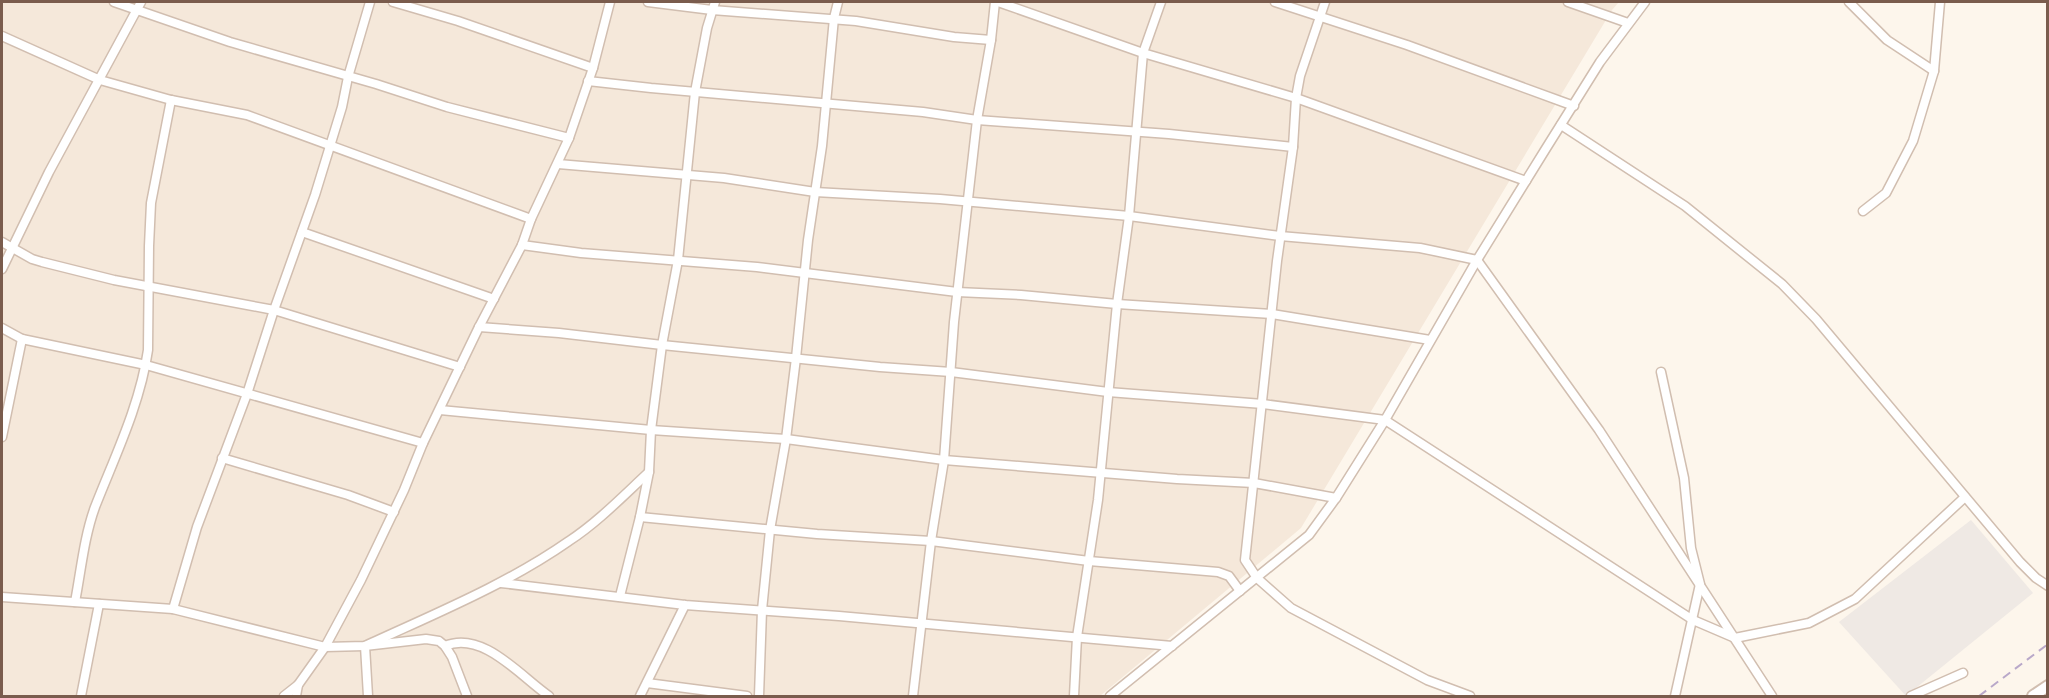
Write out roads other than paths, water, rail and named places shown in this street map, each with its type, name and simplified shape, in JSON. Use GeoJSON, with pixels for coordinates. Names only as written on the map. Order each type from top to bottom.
{"type":"FeatureCollection","features":[{"type":"Feature","properties":{"kind":"street"},"geometry":{"type":"LineString","coordinates":[[114,2],[139,6],[230,42],[447,107],[569,138]]}},
{"type":"Feature","properties":{"kind":"street"},"geometry":{"type":"LineString","coordinates":[[173,609],[197,527],[248,394],[274,310],[331,146],[370,2]]}},
{"type":"Feature","properties":{"kind":"street"},"geometry":{"type":"LineString","coordinates":[[393,2],[458,21],[593,68]]}},
{"type":"Feature","properties":{"kind":"street"},"geometry":{"type":"LineString","coordinates":[[284,696],[298,685],[326,646],[362,580],[423,443],[479,327],[522,246],[531,219],[569,138],[593,68],[610,2]]}},
{"type":"Feature","properties":{"kind":"street"},"geometry":{"type":"LineString","coordinates":[[648,2],[834,18],[954,37],[991,40]]}},
{"type":"Feature","properties":{"kind":"street"},"geometry":{"type":"LineString","coordinates":[[759,696],[762,610],[770,530],[786,439],[834,18],[838,2]]}},
{"type":"Feature","properties":{"kind":"street"},"geometry":{"type":"LineString","coordinates":[[913,696],[931,541],[944,460],[957,292],[977,120],[996,2],[1143,53],[1296,98],[1526,181]]}},
{"type":"Feature","properties":{"kind":"street"},"geometry":{"type":"LineString","coordinates":[[1074,696],[1077,637],[1100,473],[1117,304],[1129,216],[1143,53],[1161,2]]}},
{"type":"Feature","properties":{"kind":"street"},"geometry":{"type":"LineString","coordinates":[[1275,2],[1574,106]]}},
{"type":"Feature","properties":{"kind":"street"},"geometry":{"type":"LineString","coordinates":[[1325,2],[1300,76],[1296,98],[1293,147],[1280,236],[1263,404],[1244,555],[1247,564],[1257,578],[1292,608],[1427,680],[1470,696]]}},
{"type":"Feature","properties":{"kind":"street"},"geometry":{"type":"LineString","coordinates":[[1568,2],[1628,23]]}},
{"type":"Feature","properties":{"kind":"street"},"geometry":{"type":"LineString","coordinates":[[1110,696],[1310,536],[1385,420],[1477,260],[1600,62],[1645,2]]}},
{"type":"Feature","properties":{"kind":"street"},"geometry":{"type":"LineString","coordinates":[[1848,2],[1887,40],[1934,71]]}},
{"type":"Feature","properties":{"kind":"street"},"geometry":{"type":"LineString","coordinates":[[1863,211],[1887,193],[1913,141],[1934,71],[1940,2]]}},
{"type":"Feature","properties":{"kind":"street"},"geometry":{"type":"LineString","coordinates":[[2,269],[50,172],[139,6]]}},
{"type":"Feature","properties":{"kind":"street"},"geometry":{"type":"LineString","coordinates":[[620,596],[649,472],[651,430],[662,345],[678,260],[695,92],[714,6]]}},
{"type":"Feature","properties":{"kind":"street"},"geometry":{"type":"LineString","coordinates":[[2,36],[100,80],[171,100],[247,115],[531,219]]}},
{"type":"Feature","properties":{"kind":"street"},"geometry":{"type":"LineString","coordinates":[[588,81],[923,112],[977,120],[1169,134],[1293,147]]}},
{"type":"Feature","properties":{"kind":"street"},"geometry":{"type":"LineString","coordinates":[[75,602],[88,528],[134,408],[146,365],[151,203],[171,100]]}},
{"type":"Feature","properties":{"kind":"street"},"geometry":{"type":"LineString","coordinates":[[1561,125],[1685,206],[1782,284],[1816,319],[2019,562],[2048,586]]}},
{"type":"Feature","properties":{"kind":"street"},"geometry":{"type":"LineString","coordinates":[[558,164],[767,183],[815,192],[930,198],[1129,216],[1280,236],[1401,246],[1477,260],[1599,430],[1772,696]]}},
{"type":"Feature","properties":{"kind":"street"},"geometry":{"type":"LineString","coordinates":[[302,232],[494,299]]}},
{"type":"Feature","properties":{"kind":"street"},"geometry":{"type":"LineString","coordinates":[[2,242],[42,262],[150,287],[274,310],[460,367]]}},
{"type":"Feature","properties":{"kind":"street"},"geometry":{"type":"LineString","coordinates":[[522,246],[804,273],[957,292],[1272,314],[1430,340]]}},
{"type":"Feature","properties":{"kind":"street"},"geometry":{"type":"LineString","coordinates":[[479,327],[951,372],[1108,392],[1263,404],[1385,420],[1693,620],[1735,638],[1809,623],[1855,599],[1965,498]]}},
{"type":"Feature","properties":{"kind":"street"},"geometry":{"type":"LineString","coordinates":[[2,328],[22,339],[146,365],[423,443]]}},
{"type":"Feature","properties":{"kind":"street"},"geometry":{"type":"LineString","coordinates":[[2,437],[22,339]]}},
{"type":"Feature","properties":{"kind":"street"},"geometry":{"type":"LineString","coordinates":[[1661,372],[1684,478],[1691,548],[1700,584],[1675,696]]}},
{"type":"Feature","properties":{"kind":"street"},"geometry":{"type":"LineString","coordinates":[[440,410],[651,430],[786,439],[944,460],[1254,483],[1336,498]]}},
{"type":"Feature","properties":{"kind":"street"},"geometry":{"type":"LineString","coordinates":[[222,458],[348,495],[394,512]]}},
{"type":"Feature","properties":{"kind":"street"},"geometry":{"type":"LineString","coordinates":[[365,646],[501,583],[568,542],[590,526],[649,472]]}},
{"type":"Feature","properties":{"kind":"street"},"geometry":{"type":"LineString","coordinates":[[640,517],[770,530],[931,541],[1089,561],[1224,573],[1240,591]]}},
{"type":"Feature","properties":{"kind":"street"},"geometry":{"type":"LineString","coordinates":[[501,583],[685,605],[1172,646]]}},
{"type":"Feature","properties":{"kind":"street"},"geometry":{"type":"LineString","coordinates":[[2,597],[173,609],[326,646],[365,646],[426,639],[439,641],[452,657],[467,696]]}},
{"type":"Feature","properties":{"kind":"street"},"geometry":{"type":"LineString","coordinates":[[81,696],[99,604]]}},
{"type":"Feature","properties":{"kind":"street"},"geometry":{"type":"LineString","coordinates":[[640,696],[685,605]]}},
{"type":"Feature","properties":{"kind":"street"},"geometry":{"type":"LineString","coordinates":[[445,646],[462,642],[492,652],[549,696]]}},
{"type":"Feature","properties":{"kind":"street"},"geometry":{"type":"LineString","coordinates":[[365,646],[368,696]]}},
{"type":"Feature","properties":{"kind":"street"},"geometry":{"type":"LineString","coordinates":[[1911,696],[1962,673]]}},
{"type":"Feature","properties":{"kind":"street"},"geometry":{"type":"LineString","coordinates":[[647,683],[747,696]]}},
{"type":"Feature","properties":{"kind":"street"},"geometry":{"type":"LineString","coordinates":[[296,696],[298,685]]}},
{"type":"Feature","properties":{"kind":"street"},"geometry":{"type":"LineString","coordinates":[[2033,696],[2048,686]]}},
{"type":"Feature","properties":{"kind":"railway"},"geometry":{"type":"LineString","coordinates":[[1979,696],[2048,644]]}}]}
